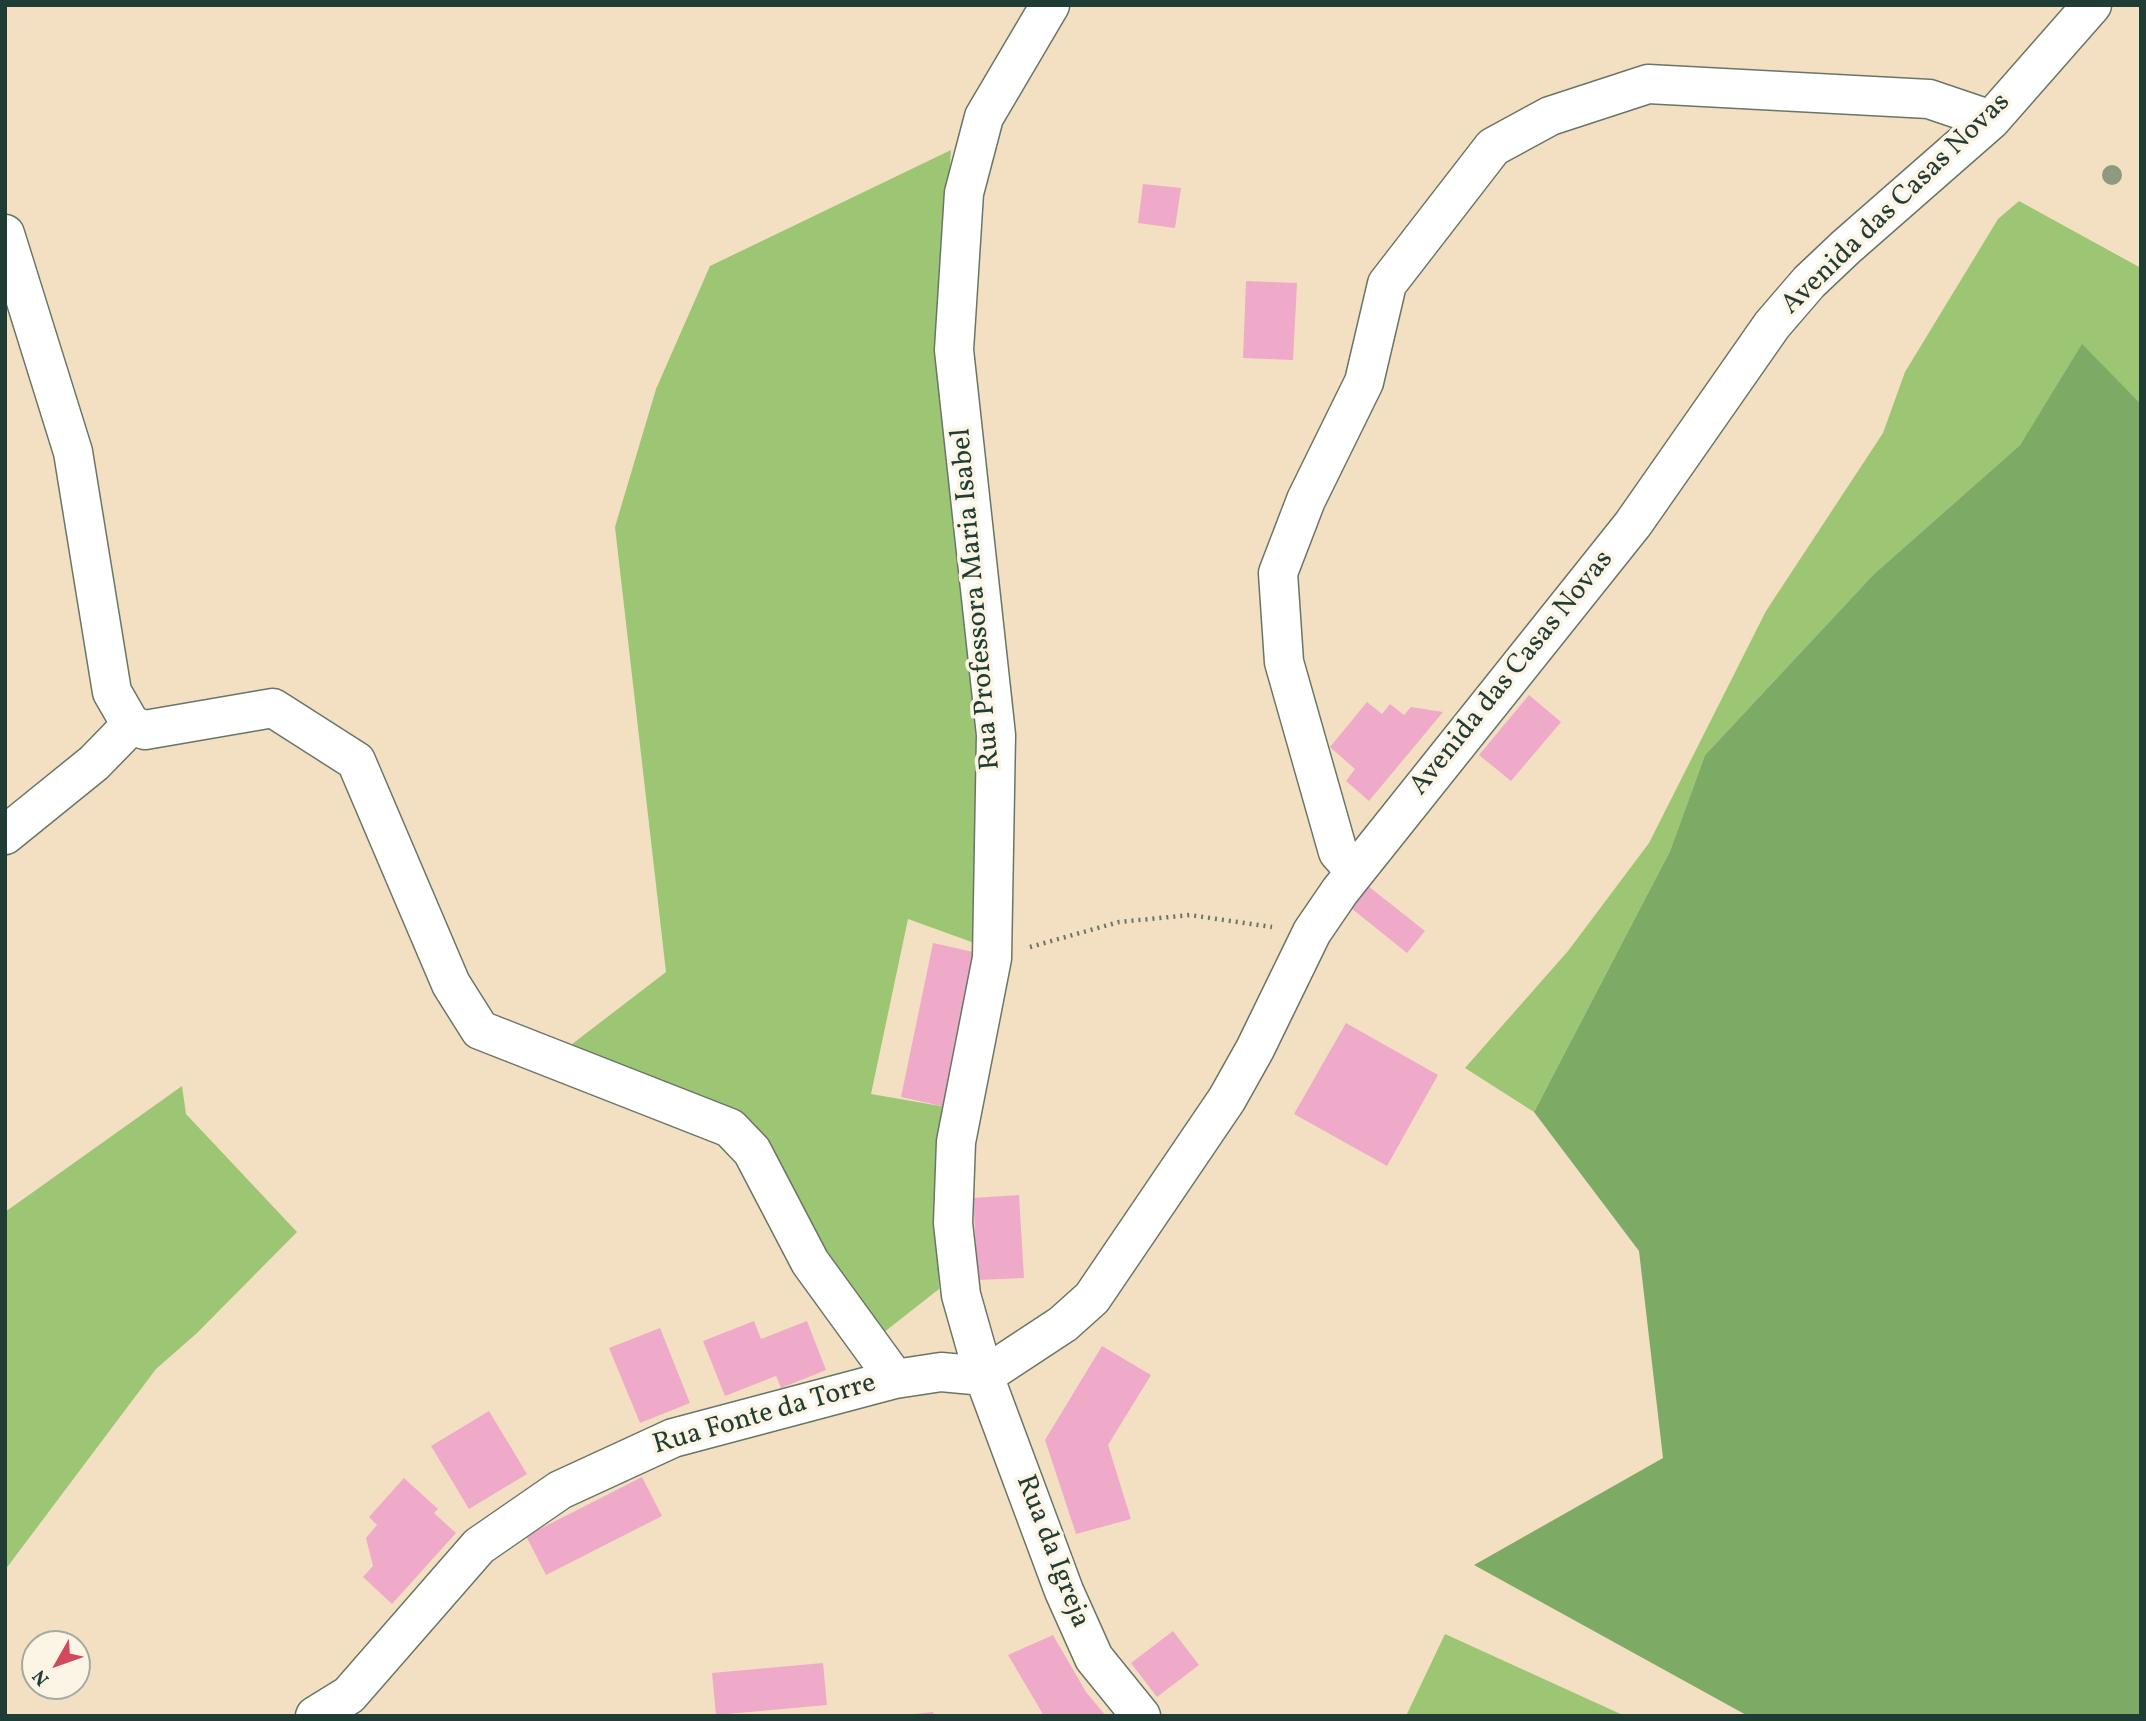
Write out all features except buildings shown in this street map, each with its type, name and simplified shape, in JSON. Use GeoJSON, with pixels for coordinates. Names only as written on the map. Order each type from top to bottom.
{"type":"FeatureCollection","features":[{"type":"Feature","properties":{"kind":"street","name":"Rua Professora Maria Isabel"},"geometry":{"type":"LineString","coordinates":[[984,1376],[961,1295],[953,1223],[956,1142],[992,958],[996,735],[954,350],[964,193],[984,117],[1050,5]]}},
{"type":"Feature","properties":{"kind":"street","name":"Avenida das Casas Novas"},"geometry":{"type":"LineString","coordinates":[[984,1376],[1063,1324],[1099,1289],[1227,1099],[1255,1049],[1312,932],[1355,872],[1633,524],[1772,325],[1809,282],[1846,247],[1991,120],[2092,5]]}},
{"type":"Feature","properties":{"kind":"street"},"geometry":{"type":"LineString","coordinates":[[1355,872],[1338,852],[1284,662],[1278,573],[1306,500],[1364,382],[1387,284],[1493,147],[1550,116],[1648,84],[1929,99],[1991,120]]}},
{"type":"Feature","properties":{"kind":"street"},"geometry":{"type":"LineString","coordinates":[[5,234],[73,452],[112,692],[131,725],[145,730],[273,708],[356,761],[451,984],[480,1030],[730,1128],[752,1151],[810,1262],[895,1379]]}},
{"type":"Feature","properties":{"kind":"street"},"geometry":{"type":"LineString","coordinates":[[5,835],[94,763],[131,725]]}},
{"type":"Feature","properties":{"kind":"street","name":"Rua Fonte da Torre"},"geometry":{"type":"LineString","coordinates":[[315,1716],[349,1695],[479,1546],[560,1490],[673,1438],[895,1379],[941,1372],[984,1376]]}},
{"type":"Feature","properties":{"kind":"street","name":"Rua da Igreja"},"geometry":{"type":"LineString","coordinates":[[984,1376],[1064,1591],[1094,1658],[1140,1716]]}},
{"type":"Feature","properties":{"kind":"path"},"geometry":{"type":"LineString","coordinates":[[992,958],[1119,922],[1190,915],[1312,932]]}},
{"type":"Feature","properties":{"kind":"green space"},"geometry":{"type":"Polygon","coordinates":[[[951,150],[940,330],[980,785],[980,945],[908,919],[871,1094],[946,1107],[936,1142],[939,1289],[883,1333],[824,1262],[767,1144],[563,1051],[666,972],[615,527],[656,389],[710,266],[951,150]]]}},
{"type":"Feature","properties":{"kind":"green space"},"geometry":{"type":"Polygon","coordinates":[[[2019,201],[2141,268],[2141,404],[2082,345],[2020,445],[1874,574],[1705,755],[1670,851],[1534,1112],[1465,1068],[1568,951],[1649,843],[1766,611],[1883,433],[1905,372],[1998,219],[2019,201]]]}},
{"type":"Feature","properties":{"kind":"green space"},"geometry":{"type":"Polygon","coordinates":[[[2082,344],[2141,404],[2141,1716],[1748,1716],[1474,1565],[1663,1458],[1639,1251],[1534,1112],[1670,851],[1705,755],[1874,574],[2020,445],[2082,344]]]}},
{"type":"Feature","properties":{"kind":"green space"},"geometry":{"type":"Polygon","coordinates":[[[182,1086],[186,1114],[297,1232],[197,1333],[156,1369],[5,1570],[5,1212],[182,1086]]]}},
{"type":"Feature","properties":{"kind":"green space"},"geometry":{"type":"Polygon","coordinates":[[[1445,1634],[1625,1716],[1406,1716],[1445,1634]]]}}]}
